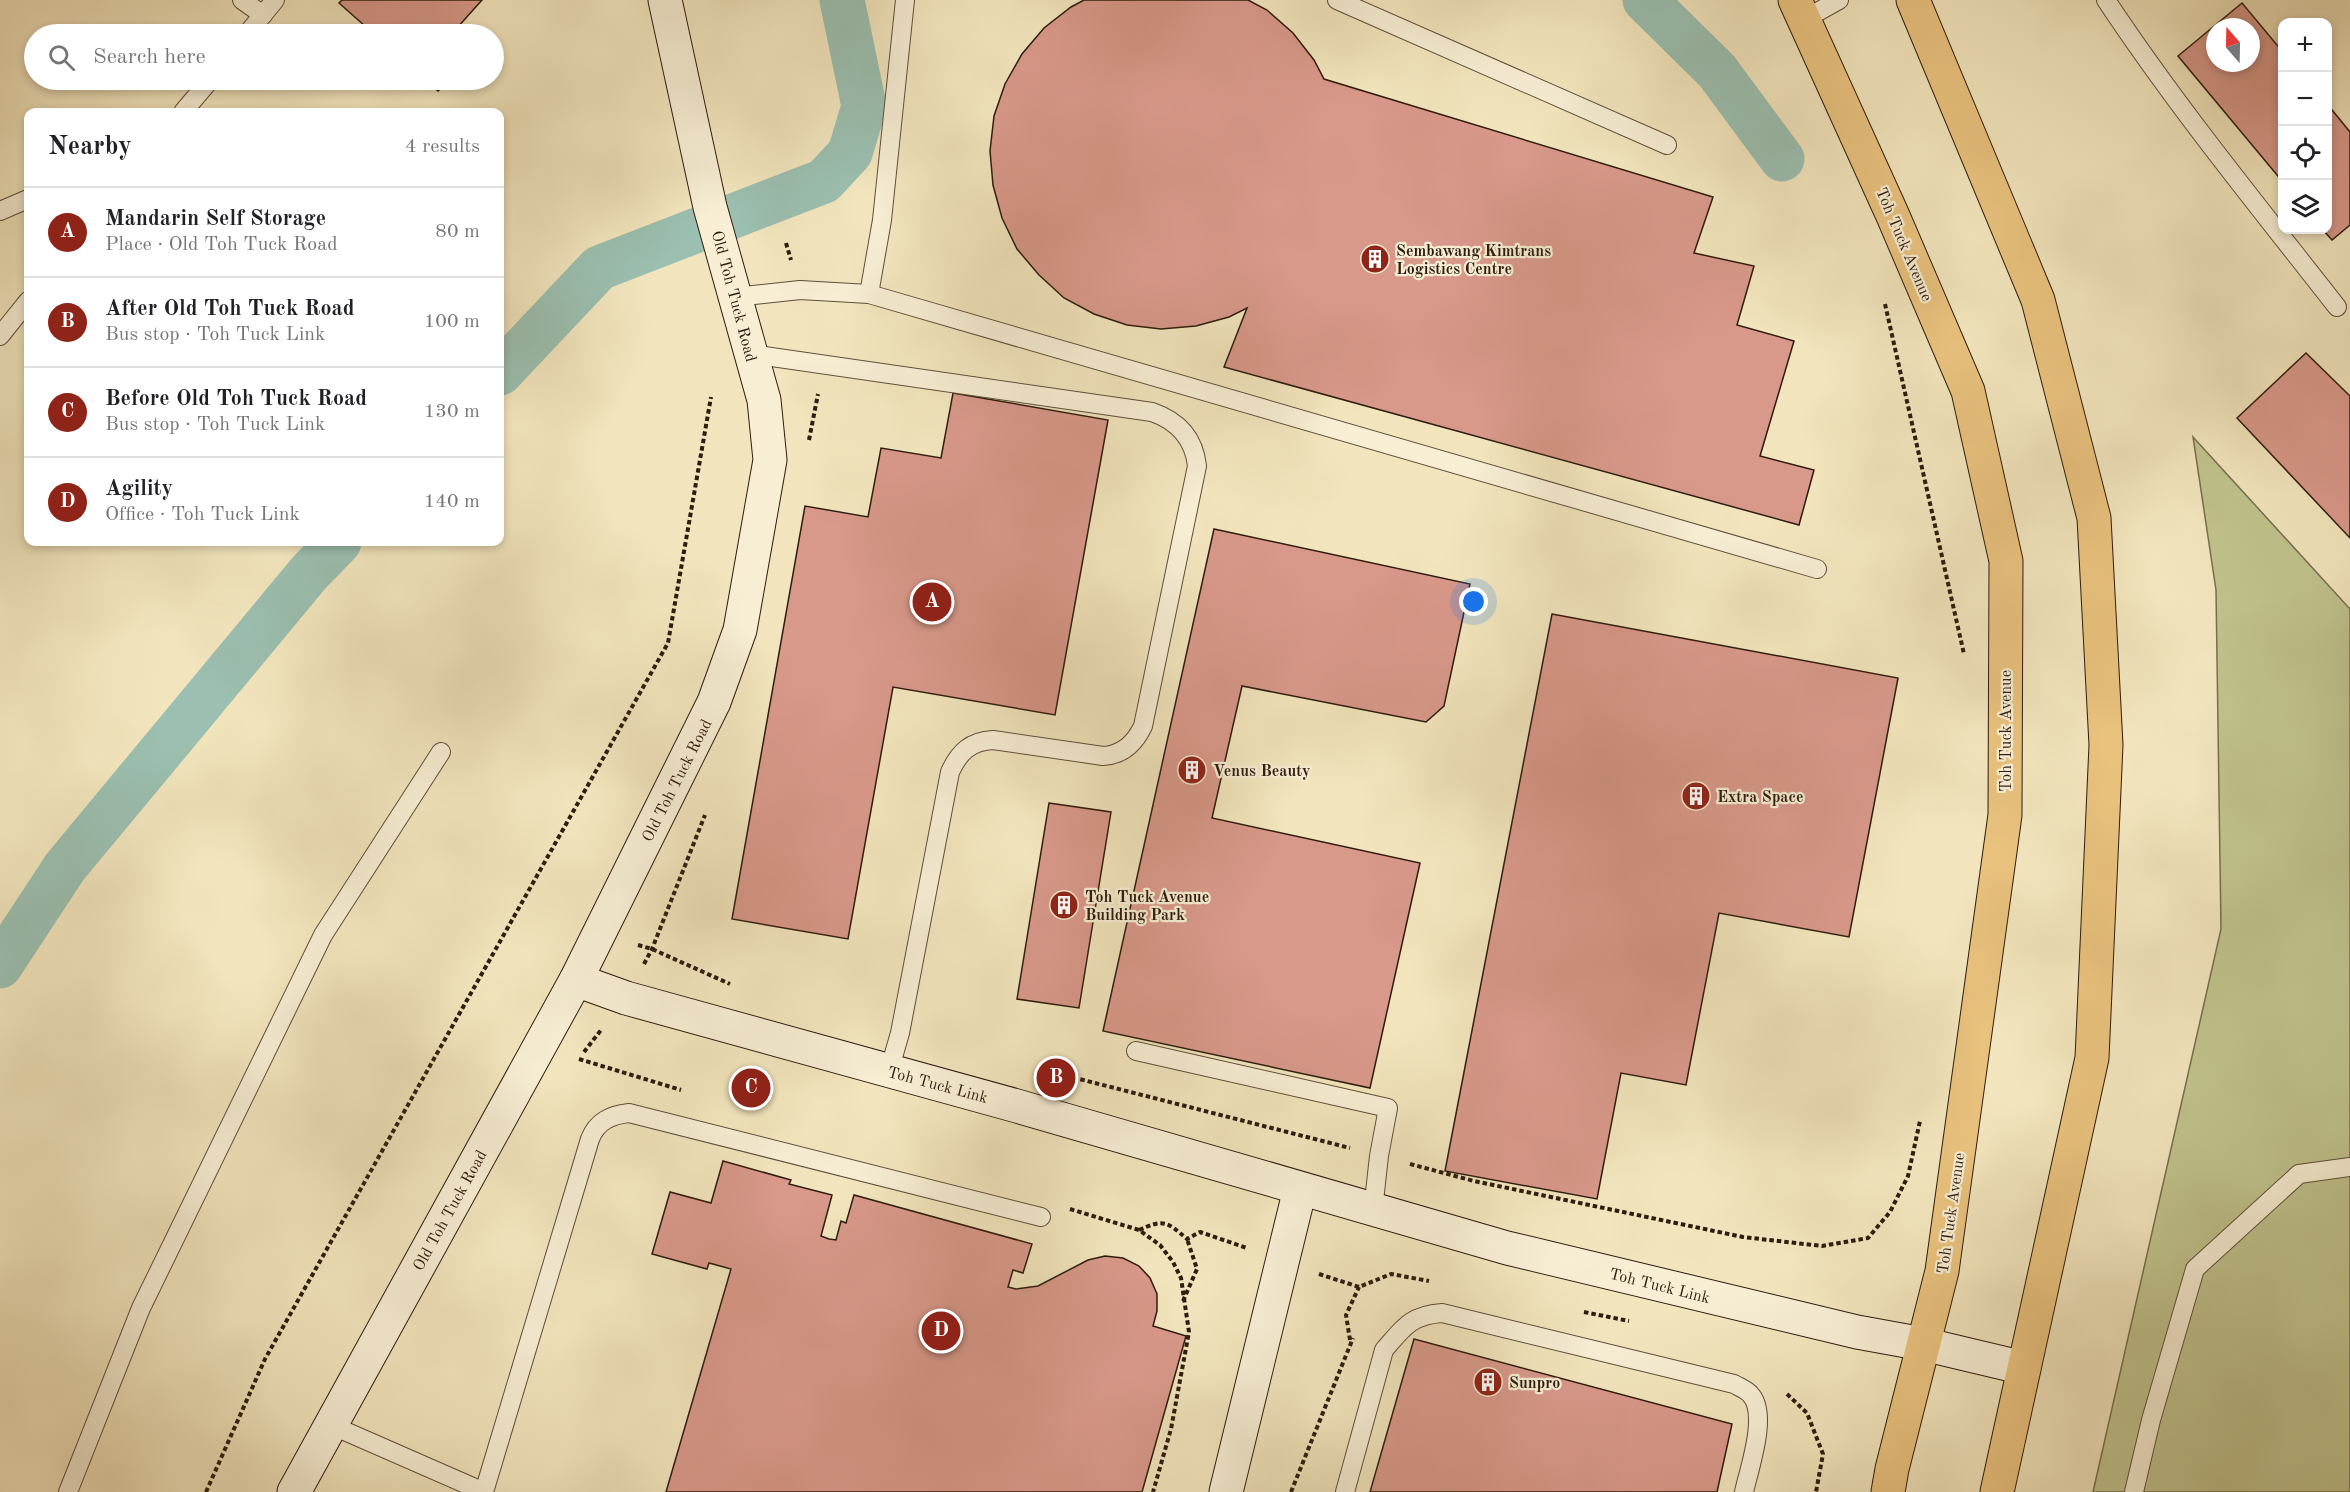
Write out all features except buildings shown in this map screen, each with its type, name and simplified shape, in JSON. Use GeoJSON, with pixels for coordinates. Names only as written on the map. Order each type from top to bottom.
{"type":"FeatureCollection","features":[{"type":"Feature","properties":{"kind":"main road"},"geometry":{"type":"LineString","coordinates":[[1913,0],[2038,300],[2094,518],[2106,745],[2092,1058],[1997,1492]]}},
{"type":"Feature","properties":{"kind":"main road","name":"Toh Tuck Avenue"},"geometry":{"type":"LineString","coordinates":[[1800,10],[1893,216],[1968,391],[2007,561],[2005,815],[1942,1270],[1888,1492]]}},
{"type":"Feature","properties":{"kind":"street","name":"Old Toh Tuck Road"},"geometry":{"type":"LineString","coordinates":[[294,1492],[576,980],[714,702],[740,630],[770,460],[764,400],[698,153],[665,0]]}},
{"type":"Feature","properties":{"kind":"street","name":"Toh Tuck Link"},"geometry":{"type":"LineString","coordinates":[[576,980],[626,998],[1017,1106],[1507,1248],[1857,1332],[1923,1344],[2024,1368]]}},
{"type":"Feature","properties":{"kind":"street"},"geometry":{"type":"LineString","coordinates":[[1226,1492],[1300,1189]]}},
{"type":"Feature","properties":{"kind":"lane"},"geometry":{"type":"LineString","coordinates":[[242,0],[263,15]]}},
{"type":"Feature","properties":{"kind":"lane"},"geometry":{"type":"LineString","coordinates":[[255,24],[275,0]]}},
{"type":"Feature","properties":{"kind":"lane"},"geometry":{"type":"LineString","coordinates":[[869,294],[882,220],[905,0]]}},
{"type":"Feature","properties":{"kind":"lane"},"geometry":{"type":"LineString","coordinates":[[1337,0],[1667,144]]}},
{"type":"Feature","properties":{"kind":"lane"},"geometry":{"type":"LineString","coordinates":[[1800,10],[1839,0]]}},
{"type":"Feature","properties":{"kind":"lane"},"geometry":{"type":"LineString","coordinates":[[2106,0],[2144,57],[2204,137],[2337,307]]}},
{"type":"Feature","properties":{"kind":"lane"},"geometry":{"type":"LineString","coordinates":[[186,108],[202,90]]}},
{"type":"Feature","properties":{"kind":"lane"},"geometry":{"type":"LineString","coordinates":[[0,211],[24,201]]}},
{"type":"Feature","properties":{"kind":"lane"},"geometry":{"type":"LineString","coordinates":[[735,297],[800,290],[869,294],[1817,569]]}},
{"type":"Feature","properties":{"kind":"lane"},"geometry":{"type":"LineString","coordinates":[[0,336],[24,306]]}},
{"type":"Feature","properties":{"kind":"lane"},"geometry":{"type":"LineString","coordinates":[[751,354],[1152,412],[1177,424],[1193,447],[1196,457],[1197,466],[1143,726],[1137,739],[1118,753],[1103,756],[982,740],[962,751],[955,760],[950,772],[900,1033],[888,1071]]}},
{"type":"Feature","properties":{"kind":"lane"},"geometry":{"type":"LineString","coordinates":[[68,1492],[141,1308],[323,935],[441,752]]}},
{"type":"Feature","properties":{"kind":"lane"},"geometry":{"type":"LineString","coordinates":[[1136,1051],[1388,1108],[1379,1156],[1373,1210]]}},
{"type":"Feature","properties":{"kind":"lane"},"geometry":{"type":"LineString","coordinates":[[331,1425],[484,1492],[590,1139],[599,1123],[618,1114],[629,1113],[1041,1216]]}},
{"type":"Feature","properties":{"kind":"lane"},"geometry":{"type":"LineString","coordinates":[[2134,1492],[2151,1420],[2195,1269],[2300,1174],[2350,1167]]}},
{"type":"Feature","properties":{"kind":"lane"},"geometry":{"type":"LineString","coordinates":[[1345,1492],[1384,1350],[1415,1318],[1427,1314],[1442,1314],[1734,1384],[1750,1394],[1758,1413],[1758,1428],[1744,1492]]}},
{"type":"Feature","properties":{"kind":"path"},"geometry":{"type":"LineString","coordinates":[[1884,296],[1965,656]]}},
{"type":"Feature","properties":{"kind":"path"},"geometry":{"type":"LineString","coordinates":[[206,1492],[265,1359],[668,643],[711,397]]}},
{"type":"Feature","properties":{"kind":"path"},"geometry":{"type":"LineString","coordinates":[[598,934],[652,948],[735,986]]}},
{"type":"Feature","properties":{"kind":"path"},"geometry":{"type":"LineString","coordinates":[[579,1059],[626,998],[652,948]]}},
{"type":"Feature","properties":{"kind":"path"},"geometry":{"type":"LineString","coordinates":[[1037,1068],[1474,1181],[1743,1238],[1822,1246],[1868,1238],[1890,1212],[1908,1176],[1921,1120]]}},
{"type":"Feature","properties":{"kind":"path"},"geometry":{"type":"LineString","coordinates":[[1138,1230],[1160,1245],[1173,1262],[1181,1278],[1189,1332],[1171,1429],[1154,1492]]}},
{"type":"Feature","properties":{"kind":"path"},"geometry":{"type":"LineString","coordinates":[[1183,1302],[1197,1269],[1187,1239]]}},
{"type":"Feature","properties":{"kind":"path"},"geometry":{"type":"LineString","coordinates":[[1350,1341],[1346,1315],[1359,1287]]}},
{"type":"Feature","properties":{"kind":"green space"},"geometry":{"type":"Polygon","coordinates":[[[2193,437],[2350,609],[2350,1492],[2093,1492],[2221,929],[2216,590],[2193,437]]]}},
{"type":"Feature","properties":{"kind":"waterway"},"geometry":{"type":"LineString","coordinates":[[504,369],[599,268],[824,181],[850,153],[864,106],[842,0]]}},
{"type":"Feature","properties":{"kind":"waterway"},"geometry":{"type":"LineString","coordinates":[[1645,0],[1717,71],[1782,159]]}},
{"type":"Feature","properties":{"kind":"waterway"},"geometry":{"type":"LineString","coordinates":[[0,966],[65,867],[309,573],[335,546]]}},
{"type":"Feature","properties":{"kind":"place","name":"Sembawang Kimtrans Logistics Centre"},"geometry":{"type":"Point","coordinates":[1375,259]}},
{"type":"Feature","properties":{"kind":"place","name":"Mandarin Self Storage"},"geometry":{"type":"Point","coordinates":[932,602]}},
{"type":"Feature","properties":{"kind":"place","name":"Venus Beauty"},"geometry":{"type":"Point","coordinates":[1192,770]}},
{"type":"Feature","properties":{"kind":"place","name":"Extra Space"},"geometry":{"type":"Point","coordinates":[1696,796]}},
{"type":"Feature","properties":{"kind":"place","name":"Toh Tuck Avenue Building Park"},"geometry":{"type":"Point","coordinates":[1064,905]}},
{"type":"Feature","properties":{"kind":"place","name":"After Old Toh Tuck Road"},"geometry":{"type":"Point","coordinates":[1056,1078]}},
{"type":"Feature","properties":{"kind":"place","name":"Before Old Toh Tuck Road"},"geometry":{"type":"Point","coordinates":[751,1088]}},
{"type":"Feature","properties":{"kind":"place","name":"Agility"},"geometry":{"type":"Point","coordinates":[941,1331]}},
{"type":"Feature","properties":{"kind":"place","name":"Sunpro"},"geometry":{"type":"Point","coordinates":[1488,1382]}}]}
